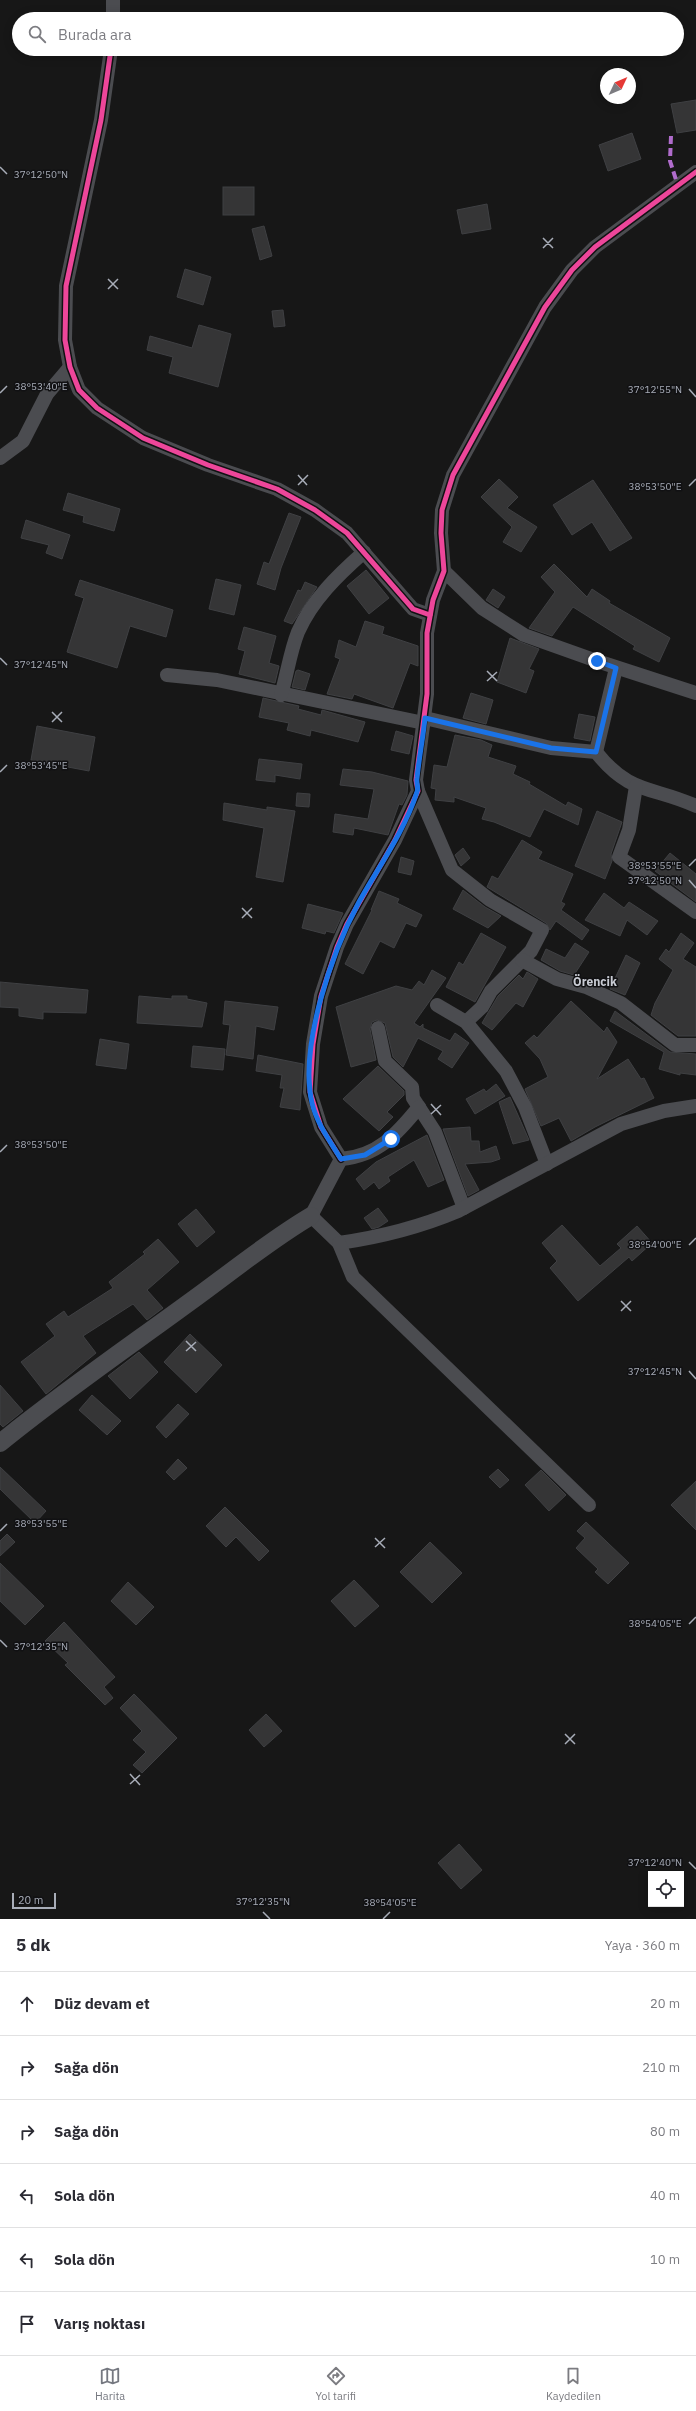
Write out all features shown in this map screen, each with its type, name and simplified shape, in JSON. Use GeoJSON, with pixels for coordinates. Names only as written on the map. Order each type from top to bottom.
{"type":"FeatureCollection","features":[{"type":"Feature","properties":{"kind":"street"},"geometry":{"type":"LineString","coordinates":[[113,0],[113,12]]}},
{"type":"Feature","properties":{"kind":"street"},"geometry":{"type":"LineString","coordinates":[[110,56],[101,120],[66,286],[64,325],[70,367],[79,390],[97,408],[144,438],[208,465],[277,489],[315,510],[347,533],[413,608],[430,615]]}},
{"type":"Feature","properties":{"kind":"street"},"geometry":{"type":"LineString","coordinates":[[466,1022],[482,1007],[491,990],[531,951],[542,930],[490,900],[452,870],[435,826],[418,791],[416,780],[424,720],[430,615],[444,571],[441,521],[448,487],[545,307],[572,270],[595,247],[696,172]]}},
{"type":"Feature","properties":{"kind":"street"},"geometry":{"type":"LineString","coordinates":[[0,458],[23,441],[47,394],[70,367]]}},
{"type":"Feature","properties":{"kind":"street"},"geometry":{"type":"LineString","coordinates":[[281,695],[298,633],[306,619],[333,579],[364,552]]}},
{"type":"Feature","properties":{"kind":"street"},"geometry":{"type":"LineString","coordinates":[[444,571],[468,597],[509,627],[524,635],[616,668],[696,693]]}},
{"type":"Feature","properties":{"kind":"street"},"geometry":{"type":"LineString","coordinates":[[596,752],[616,668]]}},
{"type":"Feature","properties":{"kind":"street"},"geometry":{"type":"LineString","coordinates":[[167,675],[217,680],[281,695],[424,720],[551,748],[596,752],[616,774],[636,786],[696,806]]}},
{"type":"Feature","properties":{"kind":"street"},"geometry":{"type":"LineString","coordinates":[[636,786],[629,830],[619,858],[696,912]]}},
{"type":"Feature","properties":{"kind":"street"},"geometry":{"type":"LineString","coordinates":[[341,1159],[316,1116],[310,1092],[313,1044],[321,996],[337,947],[347,924],[395,840],[418,791]]}},
{"type":"Feature","properties":{"kind":"street"},"geometry":{"type":"LineString","coordinates":[[522,960],[558,980],[586,986],[621,1003],[675,1045],[696,1045]]}},
{"type":"Feature","properties":{"kind":"street"},"geometry":{"type":"LineString","coordinates":[[437,1004],[466,1022],[506,1071],[525,1107],[546,1164]]}},
{"type":"Feature","properties":{"kind":"street"},"geometry":{"type":"LineString","coordinates":[[378,1028],[385,1061],[412,1087],[413,1098],[434,1132],[464,1208]]}},
{"type":"Feature","properties":{"kind":"street"},"geometry":{"type":"LineString","coordinates":[[339,1242],[406,1230],[464,1208],[621,1124],[664,1111],[696,1106]]}},
{"type":"Feature","properties":{"kind":"street"},"geometry":{"type":"LineString","coordinates":[[341,1159],[365,1155],[383,1146],[401,1129],[418,1107]]}},
{"type":"Feature","properties":{"kind":"street"},"geometry":{"type":"LineString","coordinates":[[0,1443],[59,1397],[224,1278],[261,1248],[311,1216],[341,1159]]}},
{"type":"Feature","properties":{"kind":"street"},"geometry":{"type":"LineString","coordinates":[[311,1216],[339,1242],[352,1277],[589,1505]]}},
{"type":"Feature","properties":{"kind":"building"},"geometry":{"type":"Polygon","coordinates":[[[696,100],[696,130],[677,133],[671,104],[696,100]]]}},
{"type":"Feature","properties":{"kind":"building"},"geometry":{"type":"Polygon","coordinates":[[[632,133],[641,159],[608,171],[599,145],[632,133]]]}},
{"type":"Feature","properties":{"kind":"building"},"geometry":{"type":"Polygon","coordinates":[[[223,187],[254,187],[254,215],[223,215],[223,187]]]}},
{"type":"Feature","properties":{"kind":"building"},"geometry":{"type":"Polygon","coordinates":[[[487,204],[491,229],[462,234],[457,210],[487,204]]]}},
{"type":"Feature","properties":{"kind":"building"},"geometry":{"type":"Polygon","coordinates":[[[264,226],[272,256],[260,260],[252,229],[264,226]]]}},
{"type":"Feature","properties":{"kind":"building"},"geometry":{"type":"Polygon","coordinates":[[[185,269],[211,277],[203,305],[177,297],[185,269]]]}},
{"type":"Feature","properties":{"kind":"building"},"geometry":{"type":"Polygon","coordinates":[[[283,310],[285,326],[274,327],[272,311],[283,310]]]}},
{"type":"Feature","properties":{"kind":"building"},"geometry":{"type":"Polygon","coordinates":[[[199,325],[231,334],[218,387],[169,373],[173,357],[147,350],[150,336],[192,348],[199,325]]]}},
{"type":"Feature","properties":{"kind":"building"},"geometry":{"type":"Polygon","coordinates":[[[499,479],[518,497],[507,508],[537,527],[521,552],[503,542],[512,527],[481,497],[499,479]]]}},
{"type":"Feature","properties":{"kind":"building"},"geometry":{"type":"Polygon","coordinates":[[[593,480],[632,538],[610,551],[592,522],[572,535],[553,505],[593,480]]]}},
{"type":"Feature","properties":{"kind":"building"},"geometry":{"type":"Polygon","coordinates":[[[68,493],[120,509],[114,531],[83,522],[84,516],[63,510],[68,493]]]}},
{"type":"Feature","properties":{"kind":"building"},"geometry":{"type":"Polygon","coordinates":[[[289,513],[301,517],[281,568],[275,590],[257,584],[264,562],[269,564],[289,513]]]}},
{"type":"Feature","properties":{"kind":"building"},"geometry":{"type":"Polygon","coordinates":[[[26,520],[70,535],[62,559],[46,553],[49,545],[21,538],[26,520]]]}},
{"type":"Feature","properties":{"kind":"building"},"geometry":{"type":"Polygon","coordinates":[[[554,564],[587,597],[592,589],[610,601],[609,603],[670,638],[659,662],[633,649],[635,646],[573,607],[552,636],[529,628],[555,592],[541,577],[554,564]]]}},
{"type":"Feature","properties":{"kind":"building"},"geometry":{"type":"Polygon","coordinates":[[[366,570],[389,598],[369,614],[347,586],[366,570]]]}},
{"type":"Feature","properties":{"kind":"building"},"geometry":{"type":"Polygon","coordinates":[[[216,579],[241,585],[234,615],[209,609],[216,579]]]}},
{"type":"Feature","properties":{"kind":"building"},"geometry":{"type":"Polygon","coordinates":[[[80,580],[173,610],[166,637],[130,626],[117,668],[67,652],[84,598],[75,595],[80,580]]]}},
{"type":"Feature","properties":{"kind":"building"},"geometry":{"type":"Polygon","coordinates":[[[305,582],[317,587],[292,624],[284,621],[298,590],[301,591],[305,582]]]}},
{"type":"Feature","properties":{"kind":"building"},"geometry":{"type":"Polygon","coordinates":[[[493,589],[505,597],[498,608],[486,600],[493,589]]]}},
{"type":"Feature","properties":{"kind":"building"},"geometry":{"type":"Polygon","coordinates":[[[365,621],[384,627],[382,634],[418,646],[418,666],[410,663],[393,708],[354,694],[352,699],[327,694],[340,659],[335,657],[339,640],[356,647],[365,621]]]}},
{"type":"Feature","properties":{"kind":"building"},"geometry":{"type":"Polygon","coordinates":[[[244,627],[276,636],[269,663],[279,666],[275,683],[239,674],[245,651],[238,649],[244,627]]]}},
{"type":"Feature","properties":{"kind":"building"},"geometry":{"type":"Polygon","coordinates":[[[510,638],[539,649],[529,669],[534,671],[526,693],[497,682],[510,638]]]}},
{"type":"Feature","properties":{"kind":"building"},"geometry":{"type":"Polygon","coordinates":[[[298,670],[310,674],[305,690],[292,687],[296,671],[298,670]]]}},
{"type":"Feature","properties":{"kind":"building"},"geometry":{"type":"Polygon","coordinates":[[[471,693],[493,700],[486,724],[463,718],[471,693]]]}},
{"type":"Feature","properties":{"kind":"building"},"geometry":{"type":"Polygon","coordinates":[[[263,698],[299,706],[298,709],[321,715],[322,710],[365,722],[358,742],[311,730],[310,736],[287,730],[289,723],[259,717],[263,698]]]}},
{"type":"Feature","properties":{"kind":"building"},"geometry":{"type":"Polygon","coordinates":[[[579,714],[595,717],[590,741],[574,738],[579,714]]]}},
{"type":"Feature","properties":{"kind":"building"},"geometry":{"type":"Polygon","coordinates":[[[37,726],[95,737],[89,771],[31,760],[37,726]]]}},
{"type":"Feature","properties":{"kind":"building"},"geometry":{"type":"Polygon","coordinates":[[[396,731],[413,736],[409,754],[391,750],[396,731]]]}},
{"type":"Feature","properties":{"kind":"building"},"geometry":{"type":"Polygon","coordinates":[[[455,735],[481,740],[492,745],[488,757],[516,766],[513,774],[530,782],[529,784],[566,806],[568,802],[582,809],[578,825],[544,809],[530,837],[494,822],[482,819],[486,808],[454,797],[454,802],[435,800],[436,789],[431,788],[434,765],[447,767],[455,735]]]}},
{"type":"Feature","properties":{"kind":"building"},"geometry":{"type":"Polygon","coordinates":[[[259,759],[302,764],[300,779],[275,775],[275,782],[256,780],[259,759]]]}},
{"type":"Feature","properties":{"kind":"building"},"geometry":{"type":"Polygon","coordinates":[[[343,769],[372,772],[408,781],[407,795],[402,805],[399,804],[388,835],[354,828],[353,835],[333,832],[335,814],[368,819],[374,789],[340,785],[343,769]]]}},
{"type":"Feature","properties":{"kind":"building"},"geometry":{"type":"Polygon","coordinates":[[[297,793],[310,794],[309,807],[296,806],[297,793]]]}},
{"type":"Feature","properties":{"kind":"building"},"geometry":{"type":"Polygon","coordinates":[[[224,803],[267,810],[267,807],[295,811],[283,882],[256,877],[264,828],[223,820],[224,803]]]}},
{"type":"Feature","properties":{"kind":"building"},"geometry":{"type":"Polygon","coordinates":[[[597,811],[622,822],[611,854],[612,861],[605,879],[575,866],[597,811]]]}},
{"type":"Feature","properties":{"kind":"building"},"geometry":{"type":"Polygon","coordinates":[[[522,840],[542,852],[538,859],[573,874],[561,902],[565,904],[561,910],[589,930],[582,940],[556,921],[550,930],[546,923],[487,887],[492,876],[498,879],[522,840]]]}},
{"type":"Feature","properties":{"kind":"building"},"geometry":{"type":"Polygon","coordinates":[[[463,848],[470,858],[461,866],[455,855],[463,848]]]}},
{"type":"Feature","properties":{"kind":"building"},"geometry":{"type":"Polygon","coordinates":[[[670,853],[696,874],[696,902],[655,871],[670,853]]]}},
{"type":"Feature","properties":{"kind":"building"},"geometry":{"type":"Polygon","coordinates":[[[401,857],[414,861],[411,875],[398,872],[401,857]]]}},
{"type":"Feature","properties":{"kind":"building"},"geometry":{"type":"Polygon","coordinates":[[[463,890],[485,907],[501,916],[488,928],[453,909],[463,890]]]}},
{"type":"Feature","properties":{"kind":"building"},"geometry":{"type":"Polygon","coordinates":[[[379,891],[399,899],[397,903],[422,915],[416,927],[406,923],[394,948],[380,941],[363,974],[345,964],[372,910],[379,891]]]}},
{"type":"Feature","properties":{"kind":"building"},"geometry":{"type":"Polygon","coordinates":[[[604,893],[624,908],[629,902],[658,921],[647,935],[627,920],[620,936],[585,920],[604,893]]]}},
{"type":"Feature","properties":{"kind":"building"},"geometry":{"type":"Polygon","coordinates":[[[308,904],[343,913],[334,933],[326,931],[325,934],[302,928],[308,904]]]}},
{"type":"Feature","properties":{"kind":"building"},"geometry":{"type":"Polygon","coordinates":[[[481,933],[506,947],[475,1002],[446,987],[459,962],[463,965],[481,933]]]}},
{"type":"Feature","properties":{"kind":"building"},"geometry":{"type":"Polygon","coordinates":[[[681,933],[694,943],[683,959],[696,967],[696,1036],[678,1036],[651,1015],[655,1003],[673,970],[659,959],[666,949],[669,952],[681,933]]]}},
{"type":"Feature","properties":{"kind":"building"},"geometry":{"type":"Polygon","coordinates":[[[575,943],[589,952],[574,975],[560,971],[541,960],[546,949],[565,958],[575,943]]]}},
{"type":"Feature","properties":{"kind":"building"},"geometry":{"type":"Polygon","coordinates":[[[626,955],[640,963],[625,995],[610,989],[626,955]]]}},
{"type":"Feature","properties":{"kind":"building"},"geometry":{"type":"Polygon","coordinates":[[[432,970],[446,978],[414,1023],[420,1027],[423,1024],[423,1028],[450,1041],[455,1033],[469,1043],[452,1068],[438,1059],[443,1051],[418,1038],[403,1067],[393,1057],[385,1023],[377,1020],[372,1022],[370,1029],[376,1060],[351,1067],[336,1007],[396,986],[412,990],[419,981],[424,985],[432,970]]]}},
{"type":"Feature","properties":{"kind":"building"},"geometry":{"type":"Polygon","coordinates":[[[527,972],[538,979],[523,1007],[516,1003],[492,1030],[482,1023],[498,996],[519,975],[523,979],[527,972]]]}},
{"type":"Feature","properties":{"kind":"building"},"geometry":{"type":"Polygon","coordinates":[[[0,982],[88,990],[86,1013],[43,1012],[43,1019],[19,1016],[19,1008],[0,1007],[0,982]]]}},
{"type":"Feature","properties":{"kind":"building"},"geometry":{"type":"Polygon","coordinates":[[[139,996],[172,999],[172,996],[187,996],[187,999],[207,1003],[202,1027],[137,1023],[139,996]]]}},
{"type":"Feature","properties":{"kind":"building"},"geometry":{"type":"Polygon","coordinates":[[[225,1001],[278,1007],[274,1030],[256,1026],[253,1059],[226,1055],[230,1025],[223,1024],[225,1001]]]}},
{"type":"Feature","properties":{"kind":"building"},"geometry":{"type":"Polygon","coordinates":[[[571,1001],[604,1032],[607,1027],[617,1042],[597,1079],[628,1059],[641,1079],[644,1078],[654,1098],[595,1127],[571,1141],[559,1118],[541,1126],[525,1089],[548,1077],[540,1059],[525,1043],[534,1035],[537,1038],[571,1001]]]}},
{"type":"Feature","properties":{"kind":"building"},"geometry":{"type":"Polygon","coordinates":[[[615,1011],[670,1052],[696,1054],[696,1075],[680,1073],[680,1075],[659,1069],[664,1052],[610,1021],[615,1011]]]}},
{"type":"Feature","properties":{"kind":"building"},"geometry":{"type":"Polygon","coordinates":[[[100,1039],[129,1044],[126,1069],[96,1065],[100,1039]]]}},
{"type":"Feature","properties":{"kind":"building"},"geometry":{"type":"Polygon","coordinates":[[[193,1046],[225,1049],[223,1070],[191,1067],[193,1046]]]}},
{"type":"Feature","properties":{"kind":"building"},"geometry":{"type":"Polygon","coordinates":[[[258,1055],[303,1064],[300,1110],[280,1107],[284,1088],[280,1088],[282,1075],[256,1071],[258,1055]]]}},
{"type":"Feature","properties":{"kind":"building"},"geometry":{"type":"Polygon","coordinates":[[[378,1066],[404,1091],[404,1095],[387,1112],[393,1117],[379,1131],[343,1099],[378,1066]]]}},
{"type":"Feature","properties":{"kind":"building"},"geometry":{"type":"Polygon","coordinates":[[[496,1084],[505,1096],[475,1114],[466,1099],[484,1089],[486,1092],[496,1084]]]}},
{"type":"Feature","properties":{"kind":"building"},"geometry":{"type":"Polygon","coordinates":[[[510,1097],[529,1140],[513,1144],[499,1102],[510,1097]]]}},
{"type":"Feature","properties":{"kind":"building"},"geometry":{"type":"Polygon","coordinates":[[[470,1127],[471,1141],[479,1141],[480,1152],[496,1146],[500,1159],[491,1162],[465,1164],[479,1190],[468,1196],[443,1129],[470,1127]]]}},
{"type":"Feature","properties":{"kind":"building"},"geometry":{"type":"Polygon","coordinates":[[[427,1135],[444,1180],[428,1187],[414,1160],[388,1177],[390,1181],[379,1189],[374,1182],[364,1190],[356,1179],[376,1162],[427,1135]]]}},
{"type":"Feature","properties":{"kind":"building"},"geometry":{"type":"Polygon","coordinates":[[[378,1208],[388,1221],[379,1227],[372,1229],[364,1218],[378,1208]]]}},
{"type":"Feature","properties":{"kind":"building"},"geometry":{"type":"Polygon","coordinates":[[[196,1209],[215,1232],[197,1247],[178,1224],[196,1209]]]}},
{"type":"Feature","properties":{"kind":"building"},"geometry":{"type":"Polygon","coordinates":[[[562,1225],[600,1266],[621,1248],[617,1244],[637,1226],[652,1243],[632,1261],[629,1257],[578,1301],[550,1268],[557,1261],[542,1243],[562,1225]]]}},
{"type":"Feature","properties":{"kind":"building"},"geometry":{"type":"Polygon","coordinates":[[[158,1239],[179,1262],[147,1290],[163,1308],[147,1320],[133,1304],[83,1336],[96,1353],[46,1394],[21,1362],[55,1336],[46,1324],[64,1311],[68,1317],[113,1288],[109,1282],[145,1254],[143,1252],[158,1239]]]}},
{"type":"Feature","properties":{"kind":"building"},"geometry":{"type":"Polygon","coordinates":[[[190,1334],[222,1365],[196,1393],[164,1362],[190,1334]]]}},
{"type":"Feature","properties":{"kind":"building"},"geometry":{"type":"Polygon","coordinates":[[[139,1352],[158,1372],[130,1399],[108,1376],[139,1352]]]}},
{"type":"Feature","properties":{"kind":"building"},"geometry":{"type":"Polygon","coordinates":[[[0,1385],[23,1411],[3,1427],[0,1424],[0,1385]]]}},
{"type":"Feature","properties":{"kind":"building"},"geometry":{"type":"Polygon","coordinates":[[[92,1395],[121,1421],[107,1435],[79,1410],[92,1395]]]}},
{"type":"Feature","properties":{"kind":"building"},"geometry":{"type":"Polygon","coordinates":[[[178,1404],[189,1414],[166,1438],[156,1427],[178,1404]]]}},
{"type":"Feature","properties":{"kind":"building"},"geometry":{"type":"Polygon","coordinates":[[[178,1459],[187,1468],[174,1480],[166,1472],[178,1459]]]}},
{"type":"Feature","properties":{"kind":"building"},"geometry":{"type":"Polygon","coordinates":[[[0,1467],[46,1511],[35,1523],[0,1489],[0,1467]]]}},
{"type":"Feature","properties":{"kind":"building"},"geometry":{"type":"Polygon","coordinates":[[[498,1469],[509,1480],[500,1488],[489,1477],[498,1469]]]}},
{"type":"Feature","properties":{"kind":"building"},"geometry":{"type":"Polygon","coordinates":[[[541,1470],[566,1495],[549,1511],[525,1485],[541,1470]]]}},
{"type":"Feature","properties":{"kind":"building"},"geometry":{"type":"Polygon","coordinates":[[[696,1481],[696,1530],[671,1505],[696,1481]]]}},
{"type":"Feature","properties":{"kind":"building"},"geometry":{"type":"Polygon","coordinates":[[[225,1507],[269,1551],[259,1561],[236,1537],[226,1547],[206,1526],[225,1507]]]}},
{"type":"Feature","properties":{"kind":"building"},"geometry":{"type":"Polygon","coordinates":[[[586,1522],[629,1563],[608,1584],[595,1572],[598,1569],[576,1548],[585,1538],[577,1531],[586,1522]]]}},
{"type":"Feature","properties":{"kind":"building"},"geometry":{"type":"Polygon","coordinates":[[[7,1534],[15,1542],[0,1556],[0,1541],[7,1534]]]}},
{"type":"Feature","properties":{"kind":"building"},"geometry":{"type":"Polygon","coordinates":[[[430,1542],[462,1573],[432,1603],[400,1572],[430,1542]]]}},
{"type":"Feature","properties":{"kind":"building"},"geometry":{"type":"Polygon","coordinates":[[[0,1563],[44,1606],[25,1625],[0,1601],[0,1563]]]}},
{"type":"Feature","properties":{"kind":"building"},"geometry":{"type":"Polygon","coordinates":[[[354,1580],[379,1606],[355,1627],[331,1601],[354,1580]]]}},
{"type":"Feature","properties":{"kind":"building"},"geometry":{"type":"Polygon","coordinates":[[[128,1582],[154,1607],[136,1625],[111,1601],[128,1582]]]}},
{"type":"Feature","properties":{"kind":"building"},"geometry":{"type":"Polygon","coordinates":[[[64,1622],[115,1677],[104,1687],[113,1698],[105,1705],[65,1665],[68,1663],[45,1641],[64,1622]]]}},
{"type":"Feature","properties":{"kind":"building"},"geometry":{"type":"Polygon","coordinates":[[[134,1694],[177,1738],[142,1773],[133,1765],[146,1752],[133,1740],[142,1731],[120,1708],[134,1694]]]}},
{"type":"Feature","properties":{"kind":"building"},"geometry":{"type":"Polygon","coordinates":[[[266,1714],[282,1731],[264,1747],[249,1730],[266,1714]]]}},
{"type":"Feature","properties":{"kind":"building"},"geometry":{"type":"Polygon","coordinates":[[[459,1844],[482,1870],[461,1889],[438,1863],[459,1844]]]}},
{"type":"Feature","properties":{"kind":"marked path"},"geometry":{"type":"LineString","coordinates":[[671,136],[670,161],[678,186]]}},
{"type":"Feature","properties":{"kind":"cycle path"},"geometry":{"type":"LineString","coordinates":[[110,56],[101,120],[66,286],[65,340],[70,367],[79,390],[97,408],[143,438],[208,465],[277,489],[315,510],[347,533],[413,609],[430,615]]}},
{"type":"Feature","properties":{"kind":"cycle path"},"geometry":{"type":"LineString","coordinates":[[341,1159],[321,1127],[310,1092],[313,1044],[321,996],[337,947],[347,924],[395,840],[418,791],[416,780],[427,694],[427,633],[433,600],[444,571],[441,533],[442,510],[453,475],[545,307],[572,270],[595,247],[696,172]]}},
{"type":"Feature","properties":{"kind":"district","name":"Örencik"},"geometry":{"type":"Point","coordinates":[595,981]}},
{"type":"Feature","properties":{"kind":"route"},"geometry":{"type":"LineString","coordinates":[[391,1139],[383,1146],[365,1155],[341,1159],[321,1127],[316,1116],[310,1092],[310,1066],[321,996],[337,947],[359,902],[385,860],[418,791],[416,780],[420,761],[421,741],[425,718],[551,748],[596,752],[616,668],[597,661]]}}]}
